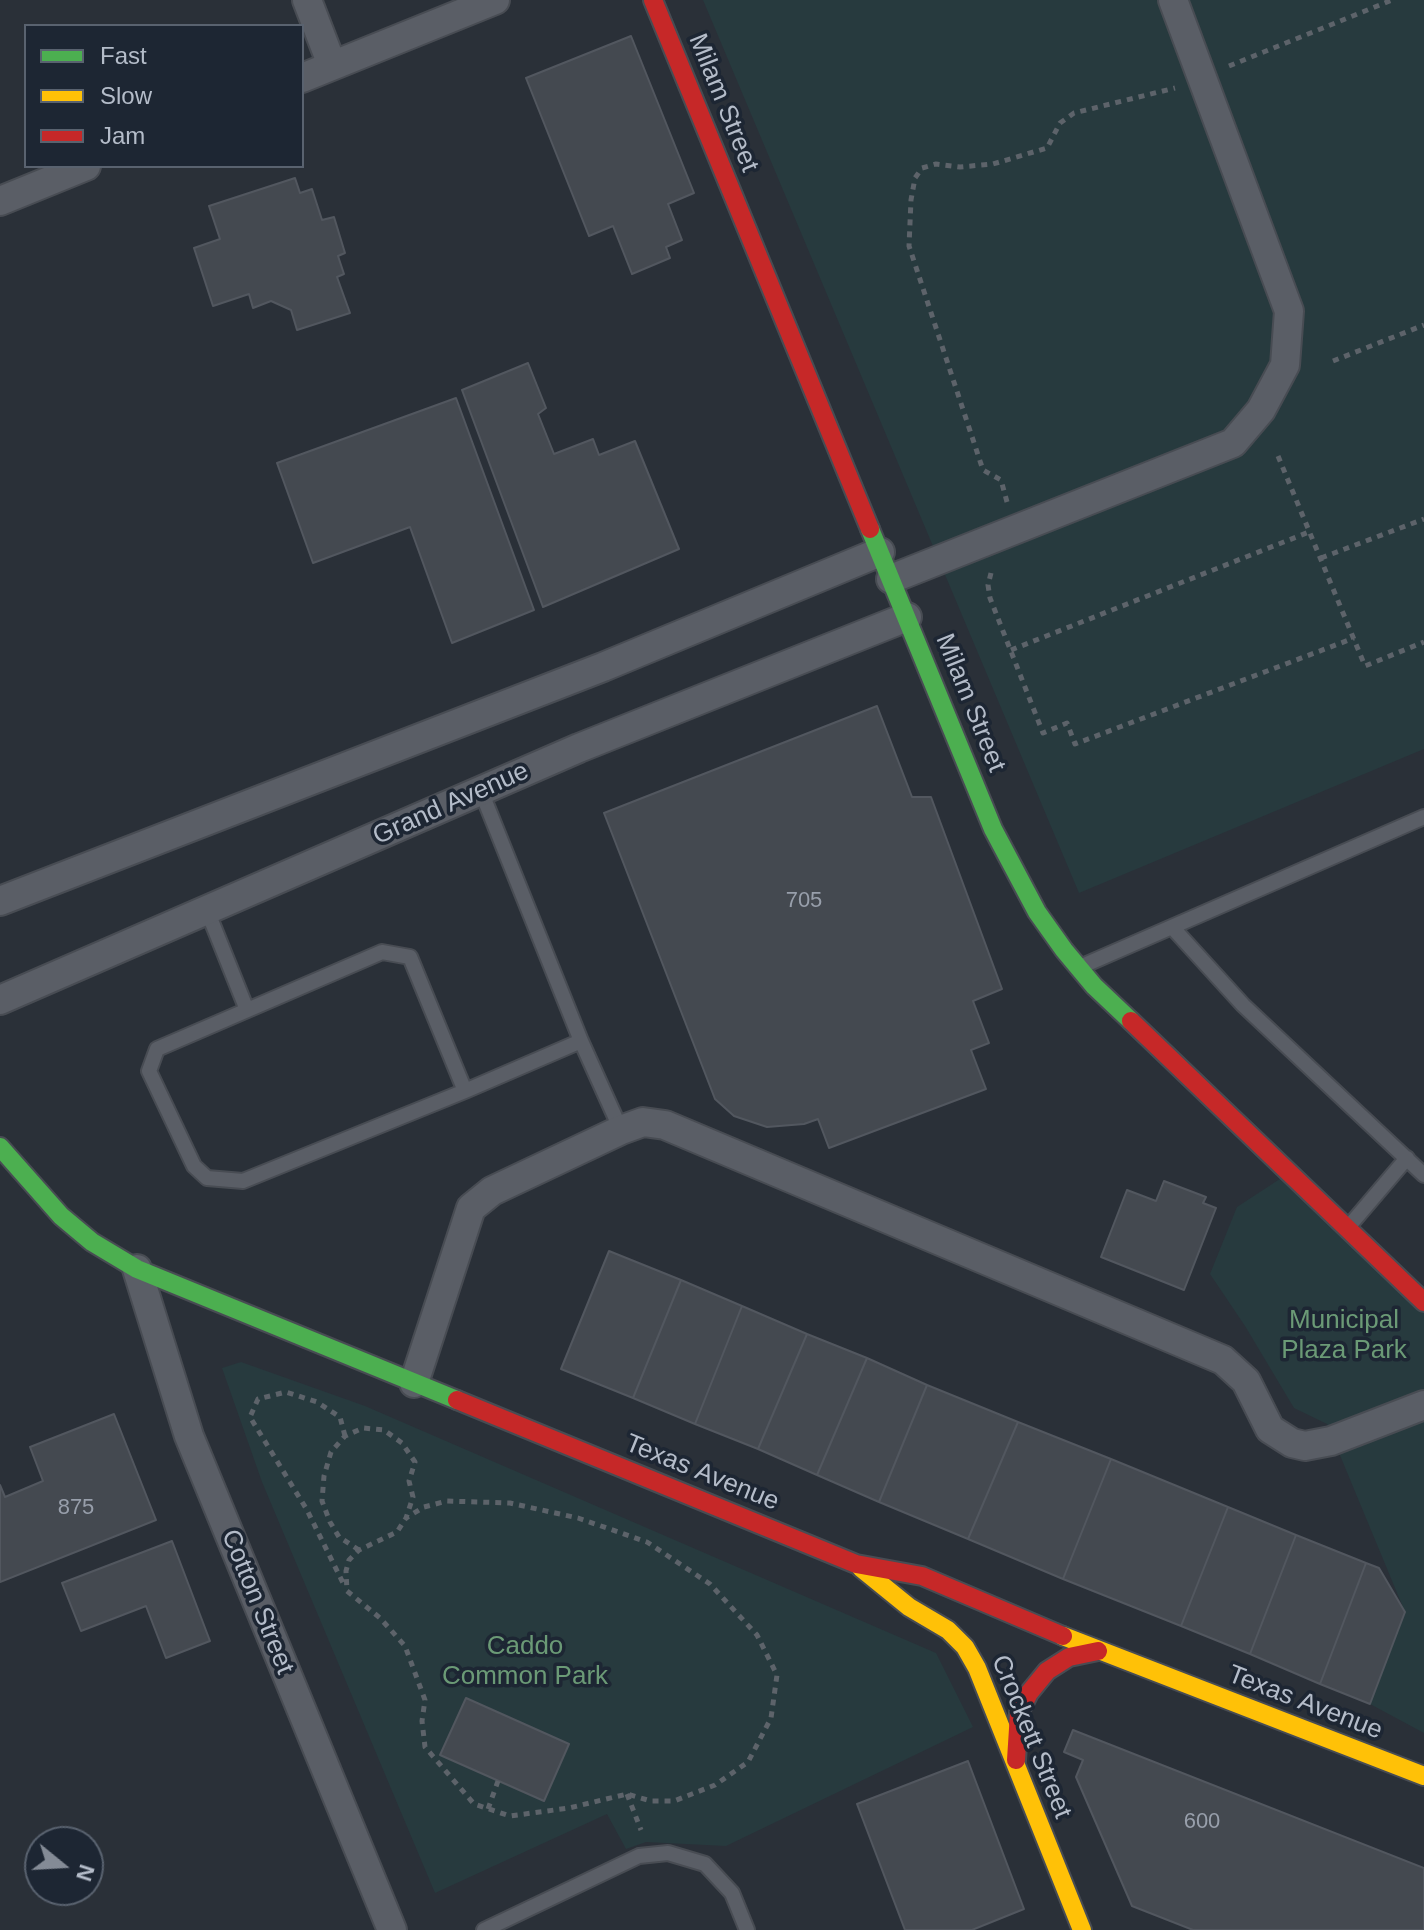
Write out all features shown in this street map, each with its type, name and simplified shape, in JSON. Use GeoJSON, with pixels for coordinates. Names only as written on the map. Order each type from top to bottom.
{"type":"FeatureCollection","features":[{"type":"Feature","properties":{"kind":"main road","name":"Milam Street"},"geometry":{"type":"LineString","coordinates":[[653,0],[993,829],[1037,912],[1094,986],[1424,1302]]}},
{"type":"Feature","properties":{"kind":"main road","name":"Texas Avenue"},"geometry":{"type":"LineString","coordinates":[[0,1147],[61,1216],[92,1242],[137,1269],[856,1564],[922,1576],[1098,1651],[1424,1776]]}},
{"type":"Feature","properties":{"kind":"main road","name":"Crockett Street"},"geometry":{"type":"LineString","coordinates":[[856,1564],[909,1607],[948,1630],[965,1647],[977,1668],[1082,1930]]}},
{"type":"Feature","properties":{"kind":"main road"},"geometry":{"type":"LineString","coordinates":[[1016,1764],[1019,1713],[1029,1693],[1047,1671],[1069,1657],[1098,1651]]}},
{"type":"Feature","properties":{"kind":"street"},"geometry":{"type":"LineString","coordinates":[[307,0],[332,65]]}},
{"type":"Feature","properties":{"kind":"street"},"geometry":{"type":"LineString","coordinates":[[304,77],[495,0]]}},
{"type":"Feature","properties":{"kind":"street"},"geometry":{"type":"LineString","coordinates":[[891,579],[1233,443],[1261,410],[1285,365],[1289,311],[1173,0]]}},
{"type":"Feature","properties":{"kind":"street"},"geometry":{"type":"LineString","coordinates":[[0,201],[81,168]]}},
{"type":"Feature","properties":{"kind":"street"},"geometry":{"type":"LineString","coordinates":[[0,901],[603,667],[880,552]]}},
{"type":"Feature","properties":{"kind":"street","name":"Grand Avenue"},"geometry":{"type":"LineString","coordinates":[[0,1000],[579,748],[907,617]]}},
{"type":"Feature","properties":{"kind":"street"},"geometry":{"type":"LineString","coordinates":[[414,1383],[471,1208],[492,1191],[643,1122],[665,1125],[1223,1360],[1246,1381],[1270,1429],[1292,1443],[1305,1446],[1331,1441],[1417,1408]]}},
{"type":"Feature","properties":{"kind":"street","name":"Cotton Street"},"geometry":{"type":"LineString","coordinates":[[137,1269],[189,1436],[392,1930]]}},
{"type":"Feature","properties":{"kind":"lane"},"geometry":{"type":"LineString","coordinates":[[481,791],[581,1041],[621,1130]]}},
{"type":"Feature","properties":{"kind":"lane"},"geometry":{"type":"LineString","coordinates":[[1078,967],[1424,817]]}},
{"type":"Feature","properties":{"kind":"lane"},"geometry":{"type":"LineString","coordinates":[[207,910],[247,1010]]}},
{"type":"Feature","properties":{"kind":"lane"},"geometry":{"type":"LineString","coordinates":[[1172,927],[1243,1005],[1424,1175]]}},
{"type":"Feature","properties":{"kind":"lane"},"geometry":{"type":"LineString","coordinates":[[465,1091],[410,957],[382,952],[157,1049],[149,1071],[194,1166],[207,1178],[243,1181],[465,1091],[581,1041]]}},
{"type":"Feature","properties":{"kind":"lane"},"geometry":{"type":"LineString","coordinates":[[1347,1228],[1407,1158]]}},
{"type":"Feature","properties":{"kind":"lane"},"geometry":{"type":"LineString","coordinates":[[484,1930],[639,1856],[668,1853],[705,1864],[732,1893],[747,1930]]}},
{"type":"Feature","properties":{"kind":"path"},"geometry":{"type":"LineString","coordinates":[[1016,530],[1001,480],[983,470],[909,246],[911,200],[915,178],[922,168],[936,164],[960,167],[993,164],[1047,148],[1060,123],[1074,113],[1169,91],[1392,0]]}},
{"type":"Feature","properties":{"kind":"path"},"geometry":{"type":"LineString","coordinates":[[1333,361],[1424,325]]}},
{"type":"Feature","properties":{"kind":"path"},"geometry":{"type":"LineString","coordinates":[[1278,456],[1365,666],[1424,642]]}},
{"type":"Feature","properties":{"kind":"path"},"geometry":{"type":"LineString","coordinates":[[1321,558],[1424,519]]}},
{"type":"Feature","properties":{"kind":"path"},"geometry":{"type":"LineString","coordinates":[[1011,650],[1309,532]]}},
{"type":"Feature","properties":{"kind":"path"},"geometry":{"type":"LineString","coordinates":[[991,573],[988,585],[990,598],[1043,733],[1067,723],[1075,744],[1354,638]]}},
{"type":"Feature","properties":{"kind":"path"},"geometry":{"type":"LineString","coordinates":[[345,1436],[340,1417],[317,1402],[286,1392],[258,1399],[250,1417],[307,1510],[347,1591],[380,1618],[405,1646],[425,1700],[422,1721],[425,1747],[474,1804],[510,1816],[569,1808],[627,1794],[651,1801],[674,1801],[715,1785],[748,1762],[771,1718],[777,1675],[757,1635],[710,1584],[647,1542],[578,1518],[510,1503],[447,1501],[424,1507],[406,1518]]}},
{"type":"Feature","properties":{"kind":"path"},"geometry":{"type":"LineString","coordinates":[[347,1591],[349,1560],[359,1550],[397,1532],[413,1497],[409,1481],[415,1462],[402,1443],[384,1430],[363,1428],[345,1436],[331,1452],[324,1476],[322,1501],[339,1537],[359,1550]]}},
{"type":"Feature","properties":{"kind":"path"},"geometry":{"type":"LineString","coordinates":[[488,1809],[498,1781]]}},
{"type":"Feature","properties":{"kind":"path"},"geometry":{"type":"LineString","coordinates":[[627,1794],[646,1842]]}},
{"type":"Feature","properties":{"kind":"green space"},"geometry":{"type":"Polygon","coordinates":[[[703,0],[1424,0],[1424,749],[1079,893],[703,0]]]}},
{"type":"Feature","properties":{"kind":"green space","name":"Municipal Plaza Park"},"geometry":{"type":"Polygon","coordinates":[[[1289,1173],[1424,1302],[1424,1733],[1370,1704],[1405,1612],[1327,1424],[1294,1408],[1210,1274],[1237,1207],[1289,1173]]]}},
{"type":"Feature","properties":{"kind":"green space","name":"Caddo Common Park"},"geometry":{"type":"Polygon","coordinates":[[[241,1362],[365,1406],[936,1653],[973,1727],[726,1846],[646,1842],[626,1849],[607,1814],[435,1893],[262,1482],[222,1368],[241,1362]]]}},
{"type":"Feature","properties":{"kind":"building"},"geometry":{"type":"Polygon","coordinates":[[[631,36],[694,193],[668,204],[682,240],[666,247],[670,258],[632,274],[613,226],[589,236],[526,78],[631,36]]]}},
{"type":"Feature","properties":{"kind":"building"},"geometry":{"type":"Polygon","coordinates":[[[295,178],[300,193],[312,189],[322,220],[334,217],[345,253],[338,256],[344,274],[337,277],[350,313],[297,330],[291,310],[271,301],[253,308],[249,294],[213,306],[194,248],[220,239],[209,206],[295,178]]]}},
{"type":"Feature","properties":{"kind":"building"},"geometry":{"type":"Polygon","coordinates":[[[528,363],[546,408],[538,414],[554,454],[593,439],[599,455],[635,441],[679,549],[543,607],[462,390],[528,363]]]}},
{"type":"Feature","properties":{"kind":"building"},"geometry":{"type":"Polygon","coordinates":[[[456,398],[534,610],[452,643],[410,527],[313,563],[277,463],[456,398]]]}},
{"type":"Feature","properties":{"kind":"building"},"geometry":{"type":"Polygon","coordinates":[[[877,706],[912,797],[931,797],[1002,989],[973,1001],[989,1043],[971,1050],[986,1089],[829,1148],[818,1119],[804,1124],[767,1127],[734,1116],[715,1099],[604,813],[877,706]]]}},
{"type":"Feature","properties":{"kind":"building"},"geometry":{"type":"Polygon","coordinates":[[[1164,1181],[1206,1197],[1203,1203],[1216,1208],[1184,1290],[1101,1257],[1127,1190],[1156,1201],[1164,1181]]]}},
{"type":"Feature","properties":{"kind":"building"},"geometry":{"type":"Polygon","coordinates":[[[609,1251],[681,1280],[633,1398],[561,1369],[609,1251]]]}},
{"type":"Feature","properties":{"kind":"building"},"geometry":{"type":"Polygon","coordinates":[[[681,1280],[742,1306],[695,1424],[633,1398],[681,1280]]]}},
{"type":"Feature","properties":{"kind":"building"},"geometry":{"type":"Polygon","coordinates":[[[742,1306],[807,1334],[758,1449],[695,1424],[742,1306]]]}},
{"type":"Feature","properties":{"kind":"building"},"geometry":{"type":"Polygon","coordinates":[[[807,1334],[867,1358],[817,1475],[758,1449],[807,1334]]]}},
{"type":"Feature","properties":{"kind":"building"},"geometry":{"type":"Polygon","coordinates":[[[867,1358],[927,1385],[879,1502],[817,1475],[867,1358]]]}},
{"type":"Feature","properties":{"kind":"building"},"geometry":{"type":"Polygon","coordinates":[[[927,1385],[1018,1422],[968,1539],[879,1502],[927,1385]]]}},
{"type":"Feature","properties":{"kind":"building"},"geometry":{"type":"Polygon","coordinates":[[[114,1414],[156,1520],[0,1582],[0,1485],[5,1497],[43,1481],[30,1447],[114,1414]]]}},
{"type":"Feature","properties":{"kind":"building"},"geometry":{"type":"Polygon","coordinates":[[[1018,1422],[1111,1459],[1063,1579],[968,1539],[1018,1422]]]}},
{"type":"Feature","properties":{"kind":"building"},"geometry":{"type":"Polygon","coordinates":[[[1111,1459],[1228,1507],[1181,1626],[1063,1579],[1111,1459]]]}},
{"type":"Feature","properties":{"kind":"building"},"geometry":{"type":"Polygon","coordinates":[[[1228,1507],[1296,1535],[1250,1654],[1181,1626],[1228,1507]]]}},
{"type":"Feature","properties":{"kind":"building"},"geometry":{"type":"Polygon","coordinates":[[[1296,1535],[1366,1563],[1320,1684],[1250,1654],[1296,1535]]]}},
{"type":"Feature","properties":{"kind":"building"},"geometry":{"type":"Polygon","coordinates":[[[172,1541],[210,1641],[166,1658],[146,1606],[81,1631],[62,1583],[172,1541]]]}},
{"type":"Feature","properties":{"kind":"building"},"geometry":{"type":"Polygon","coordinates":[[[1366,1563],[1379,1568],[1405,1612],[1370,1704],[1320,1684],[1366,1563]]]}},
{"type":"Feature","properties":{"kind":"building"},"geometry":{"type":"Polygon","coordinates":[[[466,1698],[569,1744],[544,1801],[440,1755],[466,1698]]]}},
{"type":"Feature","properties":{"kind":"building"},"geometry":{"type":"Polygon","coordinates":[[[1073,1730],[1424,1868],[1424,1930],[1193,1930],[1132,1906],[1076,1777],[1083,1760],[1064,1752],[1073,1730]]]}},
{"type":"Feature","properties":{"kind":"building"},"geometry":{"type":"Polygon","coordinates":[[[968,1761],[1024,1909],[972,1930],[905,1930],[857,1804],[968,1761]]]}},
{"type":"Feature","properties":{"kind":"traffic: fast"},"geometry":{"type":"LineString","coordinates":[[870,529],[993,829],[1037,912],[1094,986],[1131,1021]]}},
{"type":"Feature","properties":{"kind":"traffic: fast"},"geometry":{"type":"LineString","coordinates":[[0,1147],[61,1216],[92,1242],[137,1269],[457,1400]]}},
{"type":"Feature","properties":{"kind":"traffic: slow"},"geometry":{"type":"LineString","coordinates":[[861,1568],[909,1607],[948,1630],[965,1647],[977,1668],[1082,1930]]}},
{"type":"Feature","properties":{"kind":"traffic: slow"},"geometry":{"type":"LineString","coordinates":[[1063,1636],[1424,1776]]}},
{"type":"Feature","properties":{"kind":"traffic: jam"},"geometry":{"type":"LineString","coordinates":[[653,0],[870,529]]}},
{"type":"Feature","properties":{"kind":"traffic: jam"},"geometry":{"type":"LineString","coordinates":[[1131,1021],[1424,1302]]}},
{"type":"Feature","properties":{"kind":"traffic: jam"},"geometry":{"type":"LineString","coordinates":[[457,1400],[856,1564],[922,1576],[1063,1636]]}},
{"type":"Feature","properties":{"kind":"traffic: jam"},"geometry":{"type":"LineString","coordinates":[[1016,1760],[1019,1713],[1029,1693],[1047,1671],[1069,1657],[1098,1651]]}}]}
